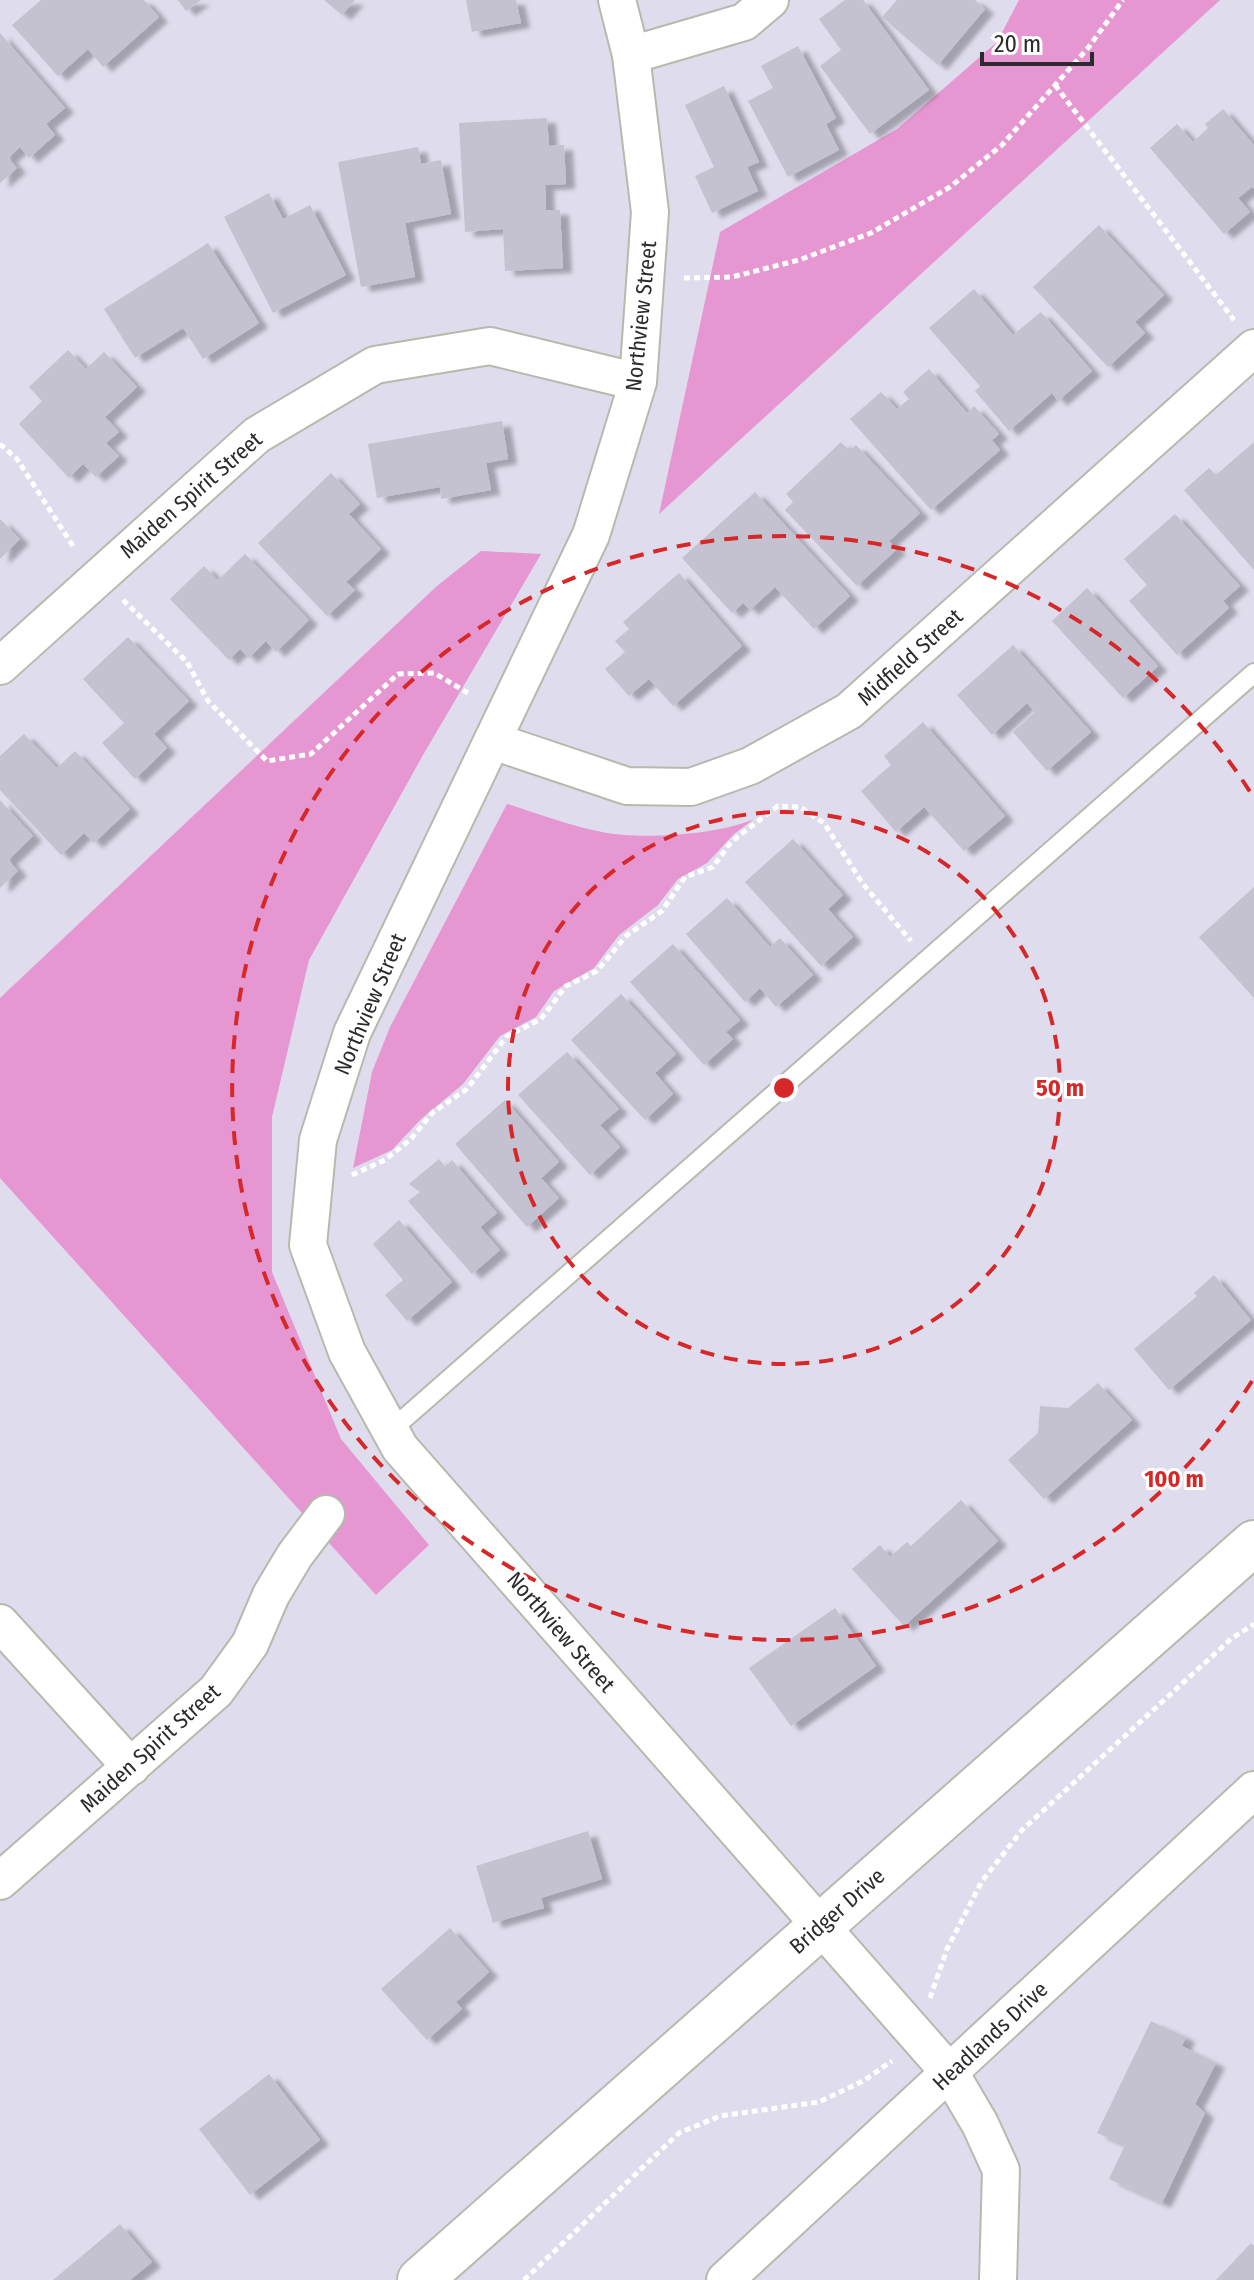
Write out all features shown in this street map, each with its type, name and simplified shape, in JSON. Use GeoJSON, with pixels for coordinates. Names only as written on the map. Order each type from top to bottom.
{"type":"FeatureCollection","features":[{"type":"Feature","properties":{"kind":"main road","name":"Bridger Drive"},"geometry":{"type":"LineString","coordinates":[[420,2280],[1254,1543]]}},
{"type":"Feature","properties":{"kind":"street","name":"Northview Street"},"geometry":{"type":"LineString","coordinates":[[617,0],[631,55],[650,212],[638,382],[591,535],[352,1033],[318,1140],[308,1245],[347,1352],[400,1448],[950,2073],[980,2124],[1001,2170],[998,2280]]}},
{"type":"Feature","properties":{"kind":"street"},"geometry":{"type":"LineString","coordinates":[[631,55],[744,22],[770,0]]}},
{"type":"Feature","properties":{"kind":"street","name":"Midfield Street"},"geometry":{"type":"LineString","coordinates":[[493,741],[627,786],[691,787],[750,766],[849,711],[1245,336]]}},
{"type":"Feature","properties":{"kind":"street","name":"Maiden Spirit Street"},"geometry":{"type":"LineString","coordinates":[[0,666],[257,435],[375,365],[490,346],[638,382]]}},
{"type":"Feature","properties":{"kind":"street","name":"Maiden Spirit Street"},"geometry":{"type":"LineString","coordinates":[[0,1881],[216,1691],[250,1644],[271,1595],[295,1555],[326,1514]]}},
{"type":"Feature","properties":{"kind":"street"},"geometry":{"type":"LineString","coordinates":[[0,1623],[131,1767]]}},
{"type":"Feature","properties":{"kind":"street","name":"Headlands Drive"},"geometry":{"type":"LineString","coordinates":[[725,2280],[1254,1790]]}},
{"type":"Feature","properties":{"kind":"lane"},"geometry":{"type":"LineString","coordinates":[[390,1431],[1254,673]]}},
{"type":"Feature","properties":{"kind":"path"},"geometry":{"type":"LineString","coordinates":[[684,278],[732,277],[799,260],[871,233],[950,187],[1002,145],[1088,48],[1123,0]]}},
{"type":"Feature","properties":{"kind":"path"},"geometry":{"type":"LineString","coordinates":[[1055,85],[1245,336]]}},
{"type":"Feature","properties":{"kind":"path"},"geometry":{"type":"LineString","coordinates":[[0,444],[17,459],[69,542],[187,662],[208,701],[267,761],[311,754],[398,674],[434,673],[468,693]]}},
{"type":"Feature","properties":{"kind":"path"},"geometry":{"type":"LineString","coordinates":[[351,1175],[385,1160],[410,1140],[432,1113],[467,1089],[507,1036],[541,1019],[566,986],[597,971],[626,936],[662,911],[685,877],[713,867],[731,842],[778,806],[800,807],[824,823],[863,884],[927,960]]}},
{"type":"Feature","properties":{"kind":"shaded area"},"geometry":{"type":"Polygon","coordinates":[[[1019,0],[1220,0],[659,514],[720,232],[897,129],[997,42],[1019,0]]]}},
{"type":"Feature","properties":{"kind":"shaded area"},"geometry":{"type":"Polygon","coordinates":[[[481,551],[541,554],[423,755],[309,960],[272,1117],[272,1272],[341,1439],[429,1545],[376,1595],[0,1178],[0,998],[437,586],[481,551]]]}},
{"type":"Feature","properties":{"kind":"shaded area"},"geometry":{"type":"Polygon","coordinates":[[[507,804],[590,829],[637,836],[701,832],[754,819],[734,834],[707,863],[678,879],[658,905],[619,935],[594,968],[554,991],[536,1017],[500,1036],[463,1084],[420,1120],[392,1150],[353,1168],[372,1072],[390,1027],[507,804]]]}},
{"type":"Feature","properties":{"kind":"building"},"geometry":{"type":"Polygon","coordinates":[[[41,0],[144,0],[159,17],[103,67],[88,49],[58,76],[12,25],[41,0]]]}},
{"type":"Feature","properties":{"kind":"building"},"geometry":{"type":"Polygon","coordinates":[[[178,0],[201,0],[186,11],[178,0]]]}},
{"type":"Feature","properties":{"kind":"building"},"geometry":{"type":"Polygon","coordinates":[[[324,0],[355,0],[342,15],[324,0]]]}},
{"type":"Feature","properties":{"kind":"building"},"geometry":{"type":"Polygon","coordinates":[[[466,0],[516,0],[521,23],[472,32],[466,0]]]}},
{"type":"Feature","properties":{"kind":"building"},"geometry":{"type":"Polygon","coordinates":[[[845,0],[863,0],[929,90],[870,134],[820,66],[841,50],[819,19],[845,0]]]}},
{"type":"Feature","properties":{"kind":"building"},"geometry":{"type":"Polygon","coordinates":[[[897,0],[975,0],[985,9],[938,65],[882,17],[897,0]]]}},
{"type":"Feature","properties":{"kind":"building"},"geometry":{"type":"Polygon","coordinates":[[[0,33],[65,108],[46,124],[55,135],[29,158],[20,147],[8,158],[17,168],[0,183],[0,33]]]}},
{"type":"Feature","properties":{"kind":"building"},"geometry":{"type":"Polygon","coordinates":[[[798,46],[836,118],[826,124],[839,150],[788,177],[748,101],[773,88],[761,66],[798,46]]]}},
{"type":"Feature","properties":{"kind":"building"},"geometry":{"type":"Polygon","coordinates":[[[724,86],[759,162],[747,167],[758,191],[712,213],[695,176],[714,167],[685,105],[724,86]]]}},
{"type":"Feature","properties":{"kind":"building"},"geometry":{"type":"Polygon","coordinates":[[[1223,109],[1254,145],[1254,189],[1252,187],[1238,198],[1250,212],[1224,234],[1150,148],[1177,124],[1193,142],[1208,128],[1205,124],[1223,109]]]}},
{"type":"Feature","properties":{"kind":"building"},"geometry":{"type":"Polygon","coordinates":[[[547,118],[549,146],[564,145],[566,184],[545,185],[546,210],[560,210],[563,268],[505,271],[503,229],[465,232],[459,123],[547,118]]]}},
{"type":"Feature","properties":{"kind":"building"},"geometry":{"type":"Polygon","coordinates":[[[418,147],[421,164],[441,160],[451,214],[405,223],[415,277],[361,287],[338,162],[418,147]]]}},
{"type":"Feature","properties":{"kind":"building"},"geometry":{"type":"Polygon","coordinates":[[[269,193],[283,219],[310,205],[346,275],[273,313],[224,217],[269,193]]]}},
{"type":"Feature","properties":{"kind":"building"},"geometry":{"type":"Polygon","coordinates":[[[1099,225],[1164,295],[1135,322],[1145,333],[1108,367],[1033,287],[1099,225]]]}},
{"type":"Feature","properties":{"kind":"building"},"geometry":{"type":"Polygon","coordinates":[[[208,243],[259,323],[203,359],[183,328],[135,358],[104,309],[208,243]]]}},
{"type":"Feature","properties":{"kind":"building"},"geometry":{"type":"Polygon","coordinates":[[[974,289],[1013,335],[1041,312],[1092,371],[1058,401],[1052,393],[1009,431],[975,391],[980,386],[929,328],[974,289]]]}},
{"type":"Feature","properties":{"kind":"building"},"geometry":{"type":"Polygon","coordinates":[[[68,350],[86,369],[104,352],[137,387],[105,417],[119,432],[106,443],[119,456],[96,477],[83,464],[69,478],[19,424],[42,401],[29,387],[68,350]]]}},
{"type":"Feature","properties":{"kind":"building"},"geometry":{"type":"Polygon","coordinates":[[[929,369],[967,413],[974,406],[999,434],[992,440],[1000,450],[931,510],[850,419],[881,392],[897,409],[909,399],[903,392],[929,369]]]}},
{"type":"Feature","properties":{"kind":"building"},"geometry":{"type":"Polygon","coordinates":[[[502,421],[508,459],[486,463],[491,490],[441,499],[440,487],[377,498],[368,444],[502,421]]]}},
{"type":"Feature","properties":{"kind":"building"},"geometry":{"type":"Polygon","coordinates":[[[841,442],[850,451],[856,445],[920,513],[889,541],[897,549],[857,586],[785,510],[793,502],[786,494],[841,442]]]}},
{"type":"Feature","properties":{"kind":"building"},"geometry":{"type":"Polygon","coordinates":[[[1254,442],[1254,570],[1184,490],[1209,468],[1216,475],[1254,442]]]}},
{"type":"Feature","properties":{"kind":"building"},"geometry":{"type":"Polygon","coordinates":[[[331,473],[360,504],[349,514],[381,549],[346,582],[355,590],[327,616],[258,543],[331,473]]]}},
{"type":"Feature","properties":{"kind":"building"},"geometry":{"type":"Polygon","coordinates":[[[755,492],[850,596],[814,629],[775,587],[750,610],[743,603],[732,613],[682,558],[755,492]]]}},
{"type":"Feature","properties":{"kind":"building"},"geometry":{"type":"Polygon","coordinates":[[[1175,514],[1240,586],[1223,601],[1229,608],[1177,655],[1129,601],[1147,585],[1124,559],[1175,514]]]}},
{"type":"Feature","properties":{"kind":"building"},"geometry":{"type":"Polygon","coordinates":[[[0,519],[20,539],[0,559],[0,519]]]}},
{"type":"Feature","properties":{"kind":"building"},"geometry":{"type":"Polygon","coordinates":[[[245,554],[309,620],[276,652],[266,641],[249,658],[240,649],[229,660],[170,599],[204,566],[218,580],[245,554]]]}},
{"type":"Feature","properties":{"kind":"building"},"geometry":{"type":"Polygon","coordinates":[[[679,573],[742,646],[673,706],[649,679],[629,696],[605,669],[625,652],[615,641],[629,629],[623,622],[679,573]]]}},
{"type":"Feature","properties":{"kind":"building"},"geometry":{"type":"Polygon","coordinates":[[[1087,588],[1158,666],[1123,698],[1052,621],[1087,588]]]}},
{"type":"Feature","properties":{"kind":"building"},"geometry":{"type":"Polygon","coordinates":[[[128,637],[189,701],[154,734],[167,748],[135,779],[102,743],[124,723],[83,679],[128,637]]]}},
{"type":"Feature","properties":{"kind":"building"},"geometry":{"type":"Polygon","coordinates":[[[1013,645],[1091,732],[1047,771],[1013,732],[1035,712],[1027,703],[992,735],[957,695],[1013,645]]]}},
{"type":"Feature","properties":{"kind":"building"},"geometry":{"type":"Polygon","coordinates":[[[923,722],[1005,816],[964,851],[924,807],[896,832],[861,791],[891,765],[884,756],[923,722]]]}},
{"type":"Feature","properties":{"kind":"building"},"geometry":{"type":"Polygon","coordinates":[[[24,734],[57,768],[75,751],[130,809],[94,843],[84,833],[61,855],[0,790],[0,756],[24,734]]]}},
{"type":"Feature","properties":{"kind":"building"},"geometry":{"type":"Polygon","coordinates":[[[0,800],[33,836],[8,860],[18,871],[0,888],[0,800]]]}},
{"type":"Feature","properties":{"kind":"building"},"geometry":{"type":"Polygon","coordinates":[[[793,839],[843,895],[828,909],[853,937],[821,966],[745,882],[793,839]]]}},
{"type":"Feature","properties":{"kind":"building"},"geometry":{"type":"Polygon","coordinates":[[[1254,887],[1254,998],[1199,937],[1254,887]]]}},
{"type":"Feature","properties":{"kind":"building"},"geometry":{"type":"Polygon","coordinates":[[[727,898],[770,947],[780,938],[813,975],[776,1007],[760,988],[745,1002],[686,934],[727,898]]]}},
{"type":"Feature","properties":{"kind":"building"},"geometry":{"type":"Polygon","coordinates":[[[673,944],[740,1020],[726,1032],[733,1039],[704,1065],[630,982],[673,944]]]}},
{"type":"Feature","properties":{"kind":"building"},"geometry":{"type":"Polygon","coordinates":[[[621,994],[676,1054],[655,1073],[673,1094],[645,1120],[571,1040],[621,994]]]}},
{"type":"Feature","properties":{"kind":"building"},"geometry":{"type":"Polygon","coordinates":[[[567,1052],[619,1109],[600,1125],[620,1147],[590,1175],[518,1095],[567,1052]]]}},
{"type":"Feature","properties":{"kind":"building"},"geometry":{"type":"Polygon","coordinates":[[[505,1100],[559,1162],[541,1178],[559,1198],[527,1227],[455,1144],[505,1100]]]}},
{"type":"Feature","properties":{"kind":"building"},"geometry":{"type":"Polygon","coordinates":[[[439,1159],[445,1167],[452,1160],[497,1213],[480,1227],[500,1250],[472,1274],[408,1201],[420,1192],[409,1184],[439,1159]]]}},
{"type":"Feature","properties":{"kind":"building"},"geometry":{"type":"Polygon","coordinates":[[[399,1220],[452,1282],[407,1321],[385,1295],[403,1280],[373,1244],[399,1220]]]}},
{"type":"Feature","properties":{"kind":"building"},"geometry":{"type":"Polygon","coordinates":[[[1214,1275],[1251,1320],[1169,1390],[1134,1349],[1197,1296],[1194,1293],[1214,1275]]]}},
{"type":"Feature","properties":{"kind":"building"},"geometry":{"type":"Polygon","coordinates":[[[1098,1383],[1132,1420],[1044,1499],[1008,1460],[1038,1433],[1040,1406],[1068,1408],[1098,1383]]]}},
{"type":"Feature","properties":{"kind":"building"},"geometry":{"type":"Polygon","coordinates":[[[961,1500],[998,1541],[904,1626],[852,1569],[880,1545],[890,1557],[907,1542],[911,1546],[961,1500]]]}},
{"type":"Feature","properties":{"kind":"building"},"geometry":{"type":"Polygon","coordinates":[[[835,1608],[876,1666],[791,1726],[749,1668],[835,1608]]]}},
{"type":"Feature","properties":{"kind":"building"},"geometry":{"type":"Polygon","coordinates":[[[588,1831],[602,1879],[541,1898],[544,1908],[493,1923],[476,1866],[588,1831]]]}},
{"type":"Feature","properties":{"kind":"building"},"geometry":{"type":"Polygon","coordinates":[[[450,1928],[489,1972],[456,2002],[462,2009],[427,2040],[381,1989],[450,1928]]]}},
{"type":"Feature","properties":{"kind":"building"},"geometry":{"type":"Polygon","coordinates":[[[1151,2021],[1186,2037],[1182,2046],[1216,2063],[1195,2104],[1205,2113],[1162,2203],[1109,2179],[1125,2145],[1097,2133],[1151,2021]]]}},
{"type":"Feature","properties":{"kind":"building"},"geometry":{"type":"Polygon","coordinates":[[[269,2074],[320,2140],[250,2195],[199,2129],[269,2074]]]}},
{"type":"Feature","properties":{"kind":"building"},"geometry":{"type":"Polygon","coordinates":[[[120,2224],[152,2262],[130,2280],[53,2280],[120,2224]]]}},
{"type":"Feature","properties":{"kind":"building"},"geometry":{"type":"Polygon","coordinates":[[[1251,2243],[1254,2246],[1254,2280],[1216,2280],[1251,2243]]]}}]}
